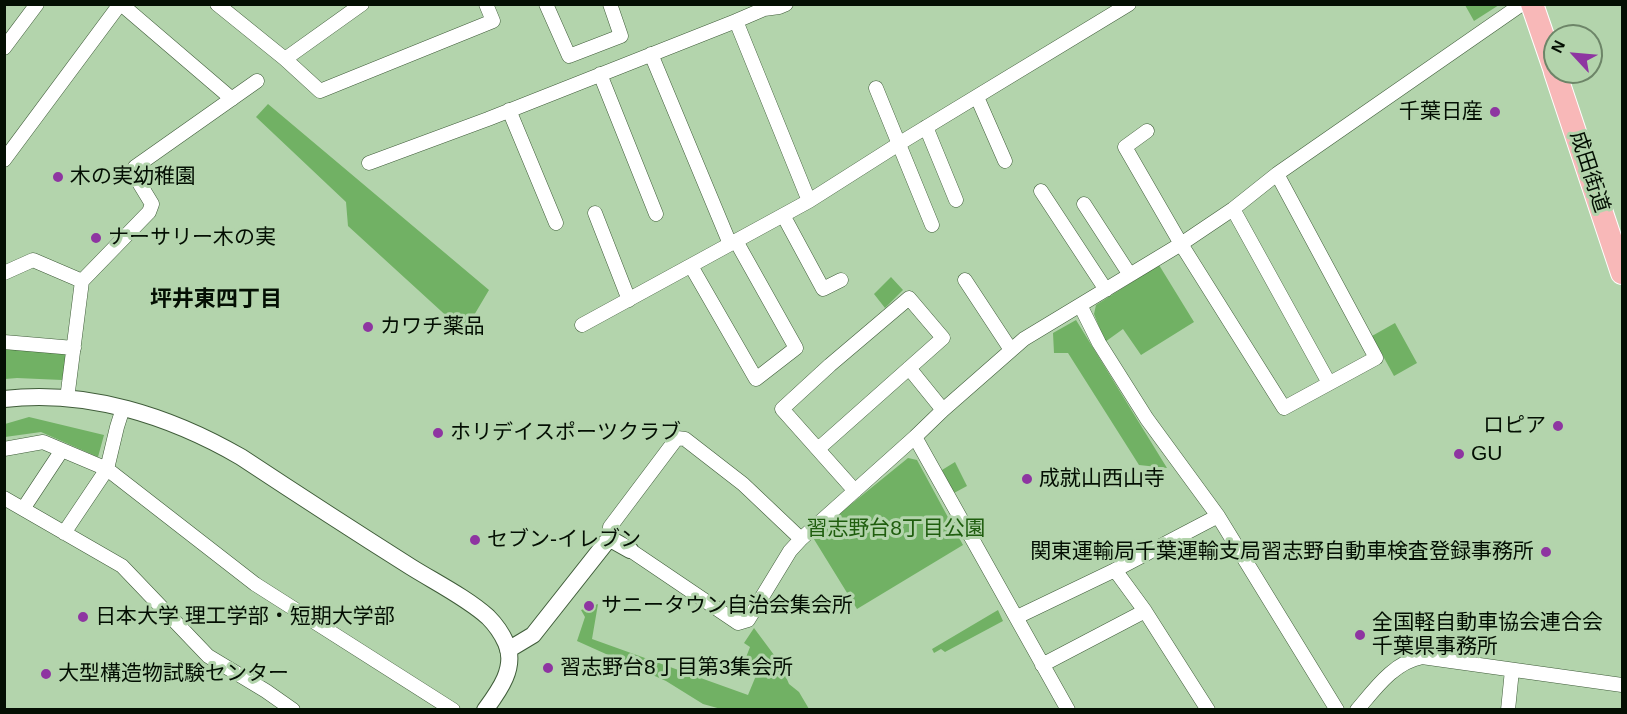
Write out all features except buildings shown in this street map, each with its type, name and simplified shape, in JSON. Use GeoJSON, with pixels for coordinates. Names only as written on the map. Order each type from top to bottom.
{"type":"FeatureCollection","features":[{"type":"Feature","properties":{"kind":"highway","name":"成田街道"},"geometry":{"type":"LineString","coordinates":[[1533,4],[1543,35]]}},
{"type":"Feature","properties":{"kind":"highway","name":"成田街道"},"geometry":{"type":"LineString","coordinates":[[1559,84],[1623,273]]}},
{"type":"Feature","properties":{"kind":"street"},"geometry":{"type":"LineString","coordinates":[[4,48],[38,4]]}},
{"type":"Feature","properties":{"kind":"street"},"geometry":{"type":"LineString","coordinates":[[4,160],[120,4],[232,99]]}},
{"type":"Feature","properties":{"kind":"street"},"geometry":{"type":"LineString","coordinates":[[217,4],[285,59],[320,91],[493,21],[486,4]]}},
{"type":"Feature","properties":{"kind":"street"},"geometry":{"type":"LineString","coordinates":[[285,59],[362,4]]}},
{"type":"Feature","properties":{"kind":"street"},"geometry":{"type":"LineString","coordinates":[[546,4],[569,56],[621,36],[610,4]]}},
{"type":"Feature","properties":{"kind":"street"},"geometry":{"type":"LineString","coordinates":[[369,163],[764,9],[786,4]]}},
{"type":"Feature","properties":{"kind":"street"},"geometry":{"type":"LineString","coordinates":[[582,325],[809,201],[898,144],[1129,4]]}},
{"type":"Feature","properties":{"kind":"street"},"geometry":{"type":"LineString","coordinates":[[607,543],[630,550],[738,623],[748,620],[790,551],[801,539],[1024,339],[1130,276],[1233,209],[1277,174],[1522,4]]}},
{"type":"Feature","properties":{"kind":"street"},"geometry":{"type":"LineString","coordinates":[[736,21],[809,201]]}},
{"type":"Feature","properties":{"kind":"street"},"geometry":{"type":"LineString","coordinates":[[651,54],[733,242],[796,348],[756,379],[691,266]]}},
{"type":"Feature","properties":{"kind":"street"},"geometry":{"type":"LineString","coordinates":[[600,74],[656,214]]}},
{"type":"Feature","properties":{"kind":"street"},"geometry":{"type":"LineString","coordinates":[[67,399],[82,281],[149,212],[152,204],[135,176],[135,167],[257,81]]}},
{"type":"Feature","properties":{"kind":"street"},"geometry":{"type":"LineString","coordinates":[[876,88],[932,225]]}},
{"type":"Feature","properties":{"kind":"street"},"geometry":{"type":"LineString","coordinates":[[977,97],[1005,162]]}},
{"type":"Feature","properties":{"kind":"street"},"geometry":{"type":"LineString","coordinates":[[509,110],[556,223]]}},
{"type":"Feature","properties":{"kind":"street"},"geometry":{"type":"LineString","coordinates":[[926,127],[956,200]]}},
{"type":"Feature","properties":{"kind":"street"},"geometry":{"type":"LineString","coordinates":[[1148,131],[1125,147],[1180,244],[1284,408],[1376,358],[1277,174]]}},
{"type":"Feature","properties":{"kind":"street"},"geometry":{"type":"LineString","coordinates":[[1041,191],[1106,290]]}},
{"type":"Feature","properties":{"kind":"street"},"geometry":{"type":"LineString","coordinates":[[1084,204],[1130,276]]}},
{"type":"Feature","properties":{"kind":"street"},"geometry":{"type":"LineString","coordinates":[[1233,209],[1329,383]]}},
{"type":"Feature","properties":{"kind":"street"},"geometry":{"type":"LineString","coordinates":[[595,213],[628,300]]}},
{"type":"Feature","properties":{"kind":"street"},"geometry":{"type":"LineString","coordinates":[[783,215],[823,289],[841,280]]}},
{"type":"Feature","properties":{"kind":"street"},"geometry":{"type":"LineString","coordinates":[[4,273],[33,260],[82,281]]}},
{"type":"Feature","properties":{"kind":"street"},"geometry":{"type":"LineString","coordinates":[[965,280],[1011,350]]}},
{"type":"Feature","properties":{"kind":"street"},"geometry":{"type":"LineString","coordinates":[[818,449],[942,338],[909,298],[782,409],[855,492]]}},
{"type":"Feature","properties":{"kind":"street"},"geometry":{"type":"LineString","coordinates":[[1080,305],[1099,343],[1148,419],[1218,516],[1337,710]]}},
{"type":"Feature","properties":{"kind":"street"},"geometry":{"type":"LineString","coordinates":[[4,342],[74,348]]}},
{"type":"Feature","properties":{"kind":"street"},"geometry":{"type":"LineString","coordinates":[[909,368],[943,410]]}},
{"type":"Feature","properties":{"kind":"street"},"geometry":{"type":"LineString","coordinates":[[4,399],[67,399],[99,403],[174,423],[241,457],[477,608],[496,626],[508,650],[506,677],[499,692],[485,710]]}},
{"type":"Feature","properties":{"kind":"street"},"geometry":{"type":"LineString","coordinates":[[64,533],[107,469],[123,408]]}},
{"type":"Feature","properties":{"kind":"street"},"geometry":{"type":"LineString","coordinates":[[915,437],[1068,710]]}},
{"type":"Feature","properties":{"kind":"street"},"geometry":{"type":"LineString","coordinates":[[508,650],[533,635],[607,543],[610,527],[677,438],[685,439],[743,484],[801,539]]}},
{"type":"Feature","properties":{"kind":"street"},"geometry":{"type":"LineString","coordinates":[[4,448],[43,442],[107,469],[255,584],[453,710]]}},
{"type":"Feature","properties":{"kind":"street"},"geometry":{"type":"LineString","coordinates":[[22,509],[62,450]]}},
{"type":"Feature","properties":{"kind":"street"},"geometry":{"type":"LineString","coordinates":[[4,498],[122,566],[208,656],[266,690],[293,710]]}},
{"type":"Feature","properties":{"kind":"street"},"geometry":{"type":"LineString","coordinates":[[1017,617],[1115,570],[1218,516]]}},
{"type":"Feature","properties":{"kind":"street"},"geometry":{"type":"LineString","coordinates":[[1115,570],[1145,610],[1203,708]]}},
{"type":"Feature","properties":{"kind":"street"},"geometry":{"type":"LineString","coordinates":[[1042,665],[1145,610]]}},
{"type":"Feature","properties":{"kind":"street"},"geometry":{"type":"LineString","coordinates":[[1357,710],[1383,680],[1405,661],[1422,657],[1623,685]]}},
{"type":"Feature","properties":{"kind":"street"},"geometry":{"type":"LineString","coordinates":[[1508,710],[1512,670]]}},
{"type":"Feature","properties":{"kind":"green space"},"geometry":{"type":"Polygon","coordinates":[[[1465,5],[1499,5],[1474,21],[1465,5]]]}},
{"type":"Feature","properties":{"kind":"green space"},"geometry":{"type":"Polygon","coordinates":[[[268,104],[489,290],[464,332],[348,226],[346,202],[256,117],[268,104]]]}},
{"type":"Feature","properties":{"kind":"green space"},"geometry":{"type":"Polygon","coordinates":[[[1159,265],[1194,322],[1141,355],[1123,329],[1105,342],[1094,314],[1096,305],[1159,265]]]}},
{"type":"Feature","properties":{"kind":"green space"},"geometry":{"type":"Polygon","coordinates":[[[891,277],[903,290],[885,308],[874,294],[891,277]]]}},
{"type":"Feature","properties":{"kind":"green space"},"geometry":{"type":"Polygon","coordinates":[[[1076,320],[1167,468],[1139,465],[1068,353],[1054,353],[1053,333],[1076,320]]]}},
{"type":"Feature","properties":{"kind":"green space"},"geometry":{"type":"Polygon","coordinates":[[[1395,323],[1417,363],[1394,376],[1372,336],[1395,323]]]}},
{"type":"Feature","properties":{"kind":"green space"},"geometry":{"type":"Polygon","coordinates":[[[5,348],[67,350],[62,380],[5,379],[5,348]]]}},
{"type":"Feature","properties":{"kind":"green space"},"geometry":{"type":"Polygon","coordinates":[[[29,417],[104,435],[98,457],[41,432],[5,437],[5,424],[29,417]]]}},
{"type":"Feature","properties":{"kind":"green space","name":"習志野台8丁目公園"},"geometry":{"type":"Polygon","coordinates":[[[908,458],[917,460],[963,545],[857,609],[812,536],[908,458]]]}},
{"type":"Feature","properties":{"kind":"green space"},"geometry":{"type":"Polygon","coordinates":[[[955,462],[967,486],[954,493],[942,470],[955,462]]]}},
{"type":"Feature","properties":{"kind":"green space"},"geometry":{"type":"Polygon","coordinates":[[[598,604],[592,639],[748,695],[760,666],[745,660],[750,647],[744,643],[754,628],[780,663],[789,684],[799,692],[809,709],[721,709],[703,704],[666,681],[577,641],[585,617],[581,610],[598,604]]]}},
{"type":"Feature","properties":{"kind":"green space"},"geometry":{"type":"Polygon","coordinates":[[[998,610],[1003,621],[945,652],[941,649],[934,653],[932,649],[998,610]]]}},
{"type":"Feature","properties":{"kind":"place","name":"千葉日産"},"geometry":{"type":"Point","coordinates":[1495,112]}},
{"type":"Feature","properties":{"kind":"place","name":"木の実幼稚園"},"geometry":{"type":"Point","coordinates":[58,177]}},
{"type":"Feature","properties":{"kind":"place","name":"ナーサリー木の実"},"geometry":{"type":"Point","coordinates":[96,238]}},
{"type":"Feature","properties":{"kind":"place","name":"カワチ薬品"},"geometry":{"type":"Point","coordinates":[368,327]}},
{"type":"Feature","properties":{"kind":"place","name":"ロピア"},"geometry":{"type":"Point","coordinates":[1558,426]}},
{"type":"Feature","properties":{"kind":"place","name":"ホリデイスポーツクラブ"},"geometry":{"type":"Point","coordinates":[438,433]}},
{"type":"Feature","properties":{"kind":"place","name":"GU"},"geometry":{"type":"Point","coordinates":[1459,454]}},
{"type":"Feature","properties":{"kind":"place","name":"成就山西山寺"},"geometry":{"type":"Point","coordinates":[1027,479]}},
{"type":"Feature","properties":{"kind":"place","name":"セブン-イレブン"},"geometry":{"type":"Point","coordinates":[475,540]}},
{"type":"Feature","properties":{"kind":"place","name":"関東運輸局千葉運輸支局習志野自動車検査登録事務所"},"geometry":{"type":"Point","coordinates":[1546,552]}},
{"type":"Feature","properties":{"kind":"place","name":"サニータウン自治会集会所"},"geometry":{"type":"Point","coordinates":[589,606]}},
{"type":"Feature","properties":{"kind":"place","name":"日本大学 理工学部・短期大学部"},"geometry":{"type":"Point","coordinates":[83,617]}},
{"type":"Feature","properties":{"kind":"place","name":"全国軽自動車協会連合会 千葉県事務所"},"geometry":{"type":"Point","coordinates":[1360,635]}},
{"type":"Feature","properties":{"kind":"place","name":"習志野台8丁目第3集会所"},"geometry":{"type":"Point","coordinates":[548,668]}},
{"type":"Feature","properties":{"kind":"place","name":"大型構造物試験センター"},"geometry":{"type":"Point","coordinates":[46,674]}},
{"type":"Feature","properties":{"kind":"district","name":"坪井東四丁目"},"geometry":{"type":"Point","coordinates":[216,300]}}]}
